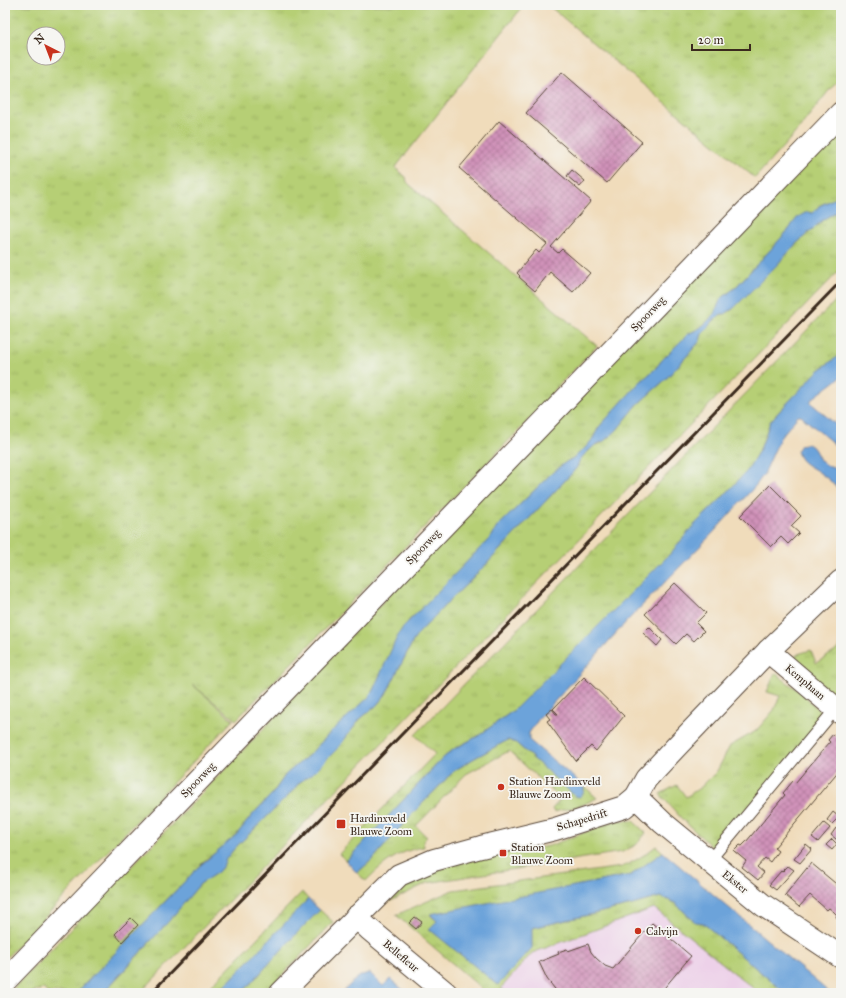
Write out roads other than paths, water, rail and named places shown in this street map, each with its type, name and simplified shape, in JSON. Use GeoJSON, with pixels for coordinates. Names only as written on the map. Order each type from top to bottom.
{"type":"FeatureCollection","features":[{"type":"Feature","properties":{"kind":"street","name":"Spoorweg"},"geometry":{"type":"LineString","coordinates":[[5,981],[841,113]]}},
{"type":"Feature","properties":{"kind":"street","name":"Schapedrift"},"geometry":{"type":"LineString","coordinates":[[281,993],[399,876],[434,860],[555,829],[624,807],[636,797],[646,779],[768,651],[841,581]]}},
{"type":"Feature","properties":{"kind":"street","name":"Kemphaan"},"geometry":{"type":"LineString","coordinates":[[768,651],[839,708]]}},
{"type":"Feature","properties":{"kind":"street","name":"Ekster"},"geometry":{"type":"LineString","coordinates":[[636,797],[663,823],[763,905],[841,957]]}},
{"type":"Feature","properties":{"kind":"street","name":"Bellefleur"},"geometry":{"type":"LineString","coordinates":[[356,917],[446,993]]}},
{"type":"Feature","properties":{"kind":"lane"},"geometry":{"type":"LineString","coordinates":[[709,861],[839,708]]}},
{"type":"Feature","properties":{"kind":"water"},"geometry":{"type":"Polygon","coordinates":[[[841,195],[841,209],[824,219],[796,244],[734,308],[725,314],[721,314],[712,322],[702,334],[700,341],[665,380],[638,404],[616,431],[604,441],[595,445],[583,456],[573,472],[479,572],[418,634],[386,694],[376,706],[360,719],[338,748],[313,773],[300,782],[288,796],[234,849],[218,872],[200,884],[169,921],[103,993],[78,993],[80,989],[196,869],[237,834],[273,793],[286,774],[309,755],[332,731],[369,697],[403,627],[492,536],[497,527],[553,472],[585,448],[592,440],[599,427],[639,383],[655,369],[688,334],[700,328],[708,321],[715,313],[722,298],[736,287],[790,228],[798,217],[808,212],[812,213],[819,206],[841,195]]]}},
{"type":"Feature","properties":{"kind":"water"},"geometry":{"type":"Polygon","coordinates":[[[841,354],[841,377],[811,400],[811,403],[841,429],[841,450],[801,416],[798,416],[780,438],[764,474],[757,484],[712,534],[627,621],[538,720],[529,733],[529,740],[584,786],[582,795],[579,797],[575,796],[516,743],[508,740],[454,771],[412,814],[374,858],[357,873],[346,861],[442,759],[454,749],[478,736],[514,710],[670,554],[695,524],[747,471],[761,447],[770,422],[774,417],[818,371],[841,354]]]}},
{"type":"Feature","properties":{"kind":"water"},"geometry":{"type":"Polygon","coordinates":[[[801,445],[811,445],[813,447],[819,459],[823,463],[841,472],[841,493],[828,479],[803,462],[797,451],[801,445]]]}},
{"type":"Feature","properties":{"kind":"water"},"geometry":{"type":"Polygon","coordinates":[[[663,852],[830,993],[785,993],[703,923],[695,922],[675,903],[660,897],[532,928],[532,948],[498,985],[429,929],[437,921],[430,914],[631,875],[663,852]]]}},
{"type":"Feature","properties":{"kind":"water"},"geometry":{"type":"Polygon","coordinates":[[[308,899],[320,910],[242,993],[218,993],[308,899]]]}},
{"type":"Feature","properties":{"kind":"water"},"geometry":{"type":"Polygon","coordinates":[[[370,973],[383,986],[390,979],[407,993],[342,993],[351,983],[362,975],[370,973]]]}},
{"type":"Feature","properties":{"kind":"railway"},"geometry":{"type":"LineString","coordinates":[[151,993],[841,281]]}},
{"type":"Feature","properties":{"kind":"place","name":"Station Hardinxveld Blauwe Zoom"},"geometry":{"type":"Point","coordinates":[501,787]}},
{"type":"Feature","properties":{"kind":"place","name":"Hardinxveld Blauwe Zoom"},"geometry":{"type":"Point","coordinates":[341,824]}},
{"type":"Feature","properties":{"kind":"place","name":"Station Blauwe Zoom"},"geometry":{"type":"Point","coordinates":[503,853]}},
{"type":"Feature","properties":{"kind":"place","name":"Calvijn"},"geometry":{"type":"Point","coordinates":[638,931]}}]}
